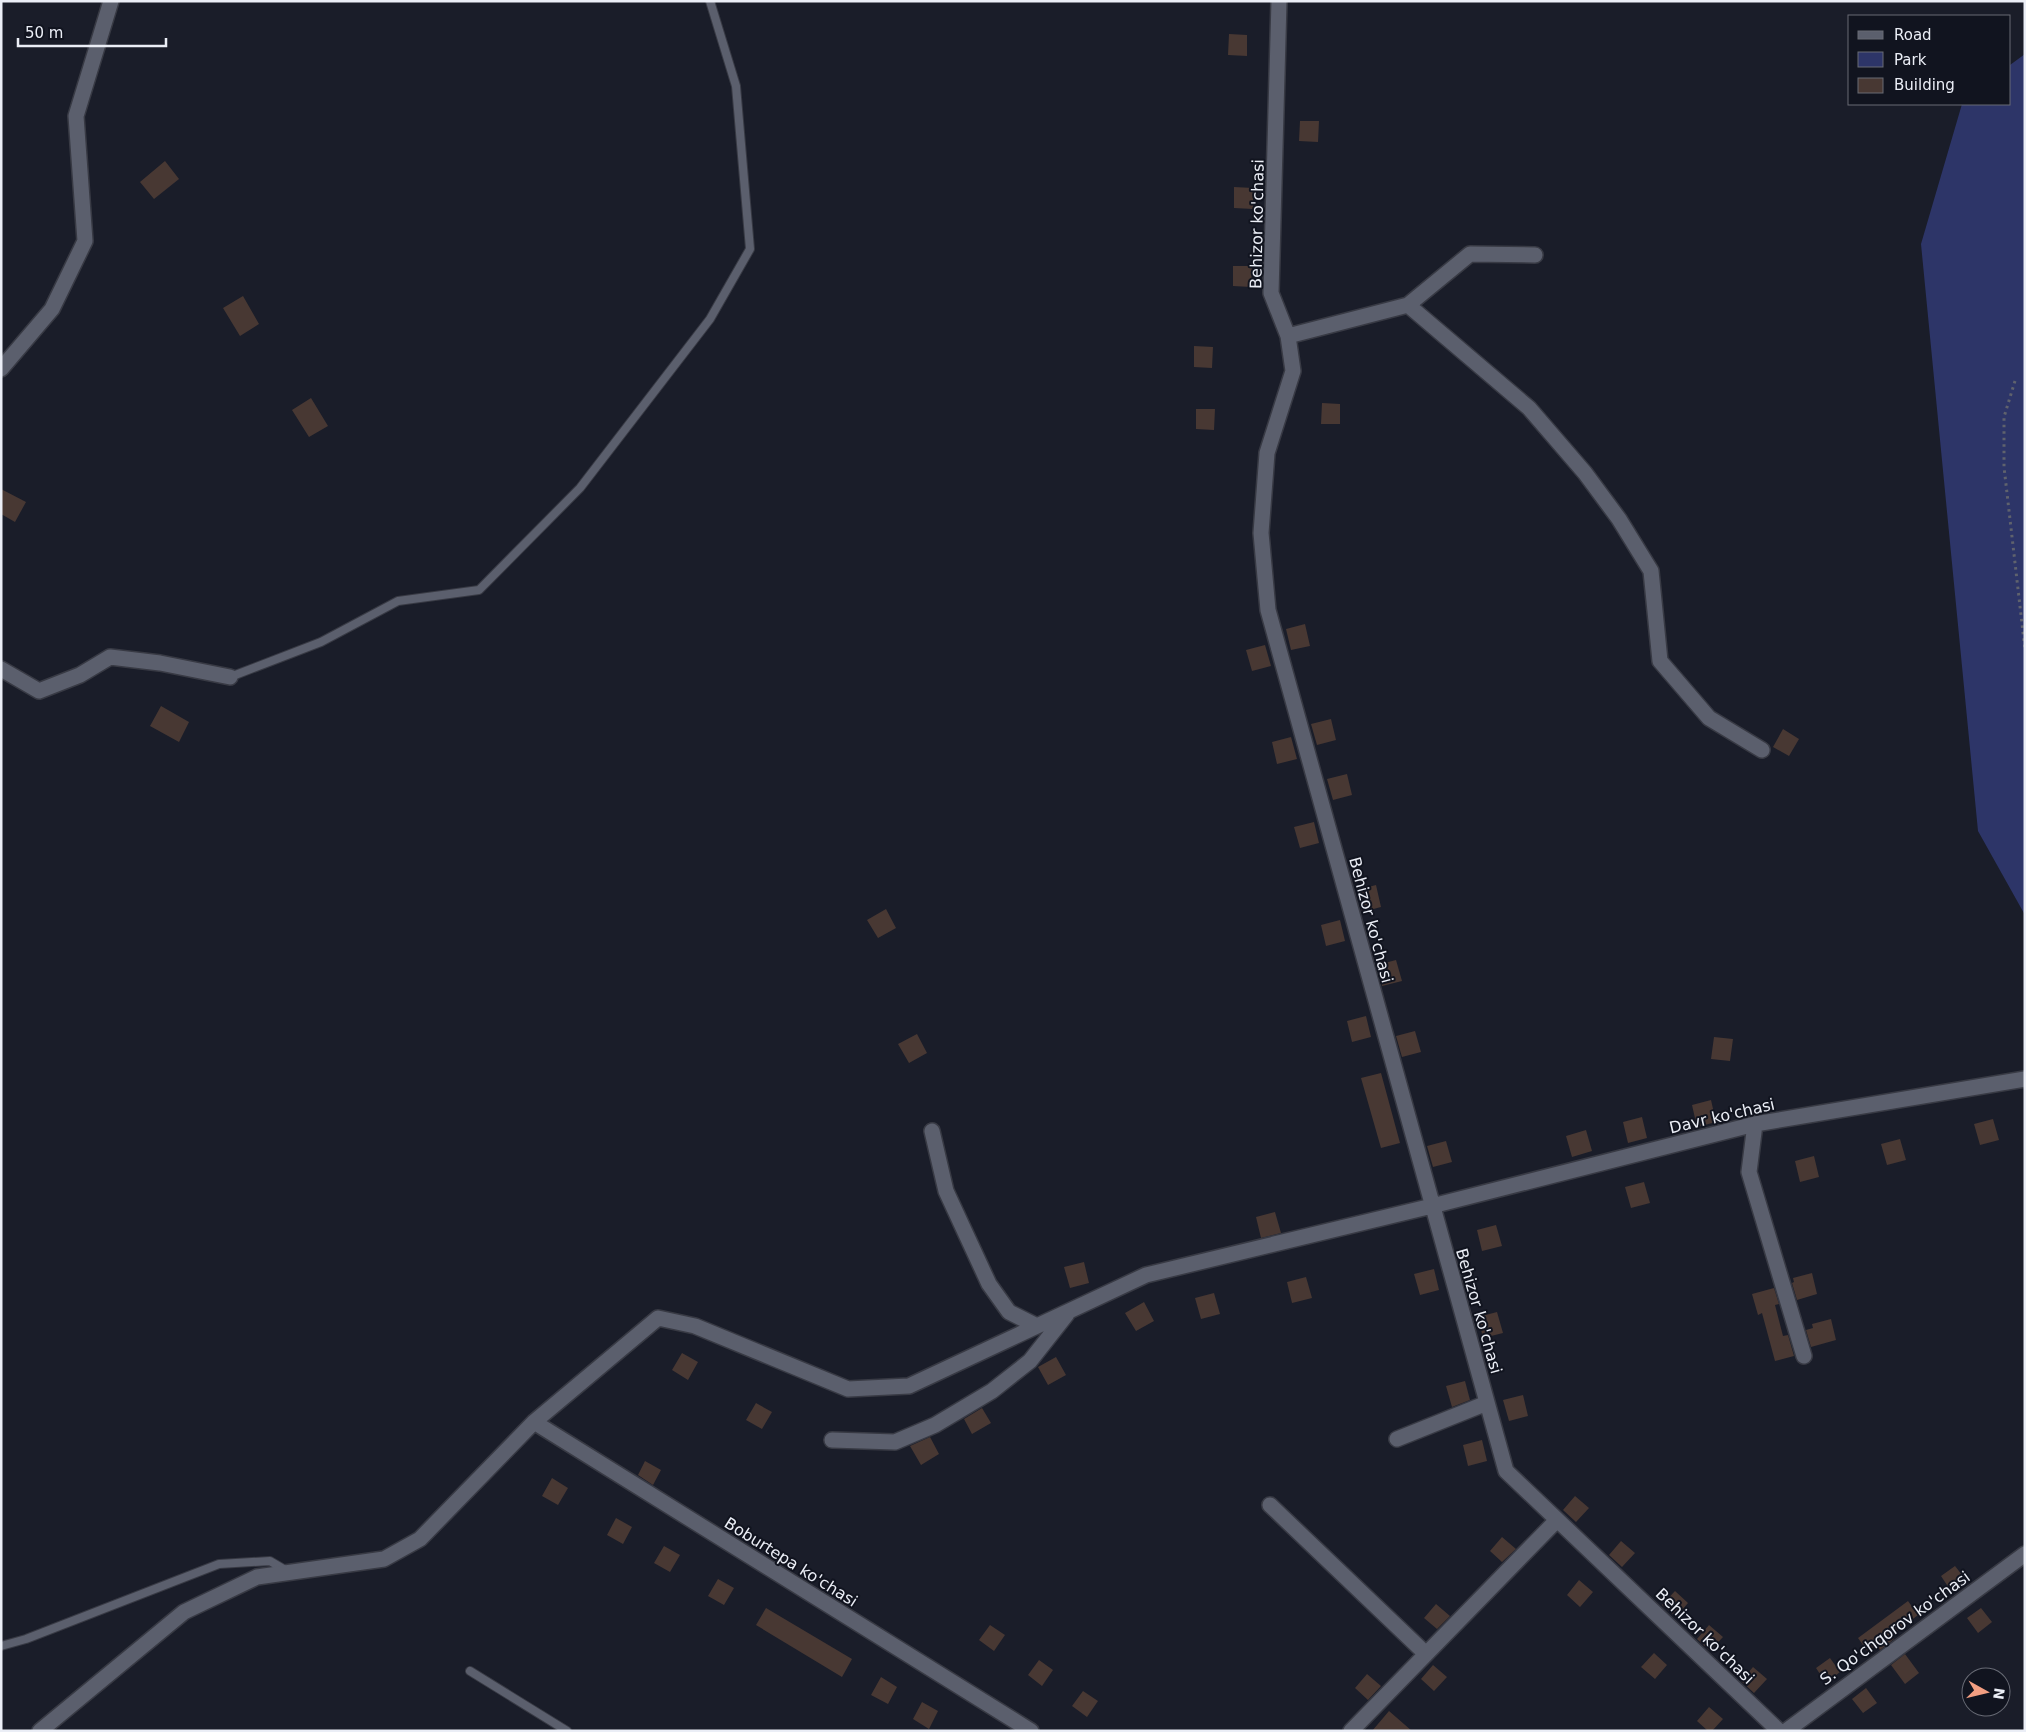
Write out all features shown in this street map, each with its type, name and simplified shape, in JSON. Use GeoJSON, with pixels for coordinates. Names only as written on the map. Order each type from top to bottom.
{"type":"FeatureCollection","features":[{"type":"Feature","properties":{"kind":"street"},"geometry":{"type":"LineString","coordinates":[[1,369],[52,309],[85,241],[76,116],[111,1]]}},
{"type":"Feature","properties":{"kind":"street","name":"Behizor ko'chasi"},"geometry":{"type":"LineString","coordinates":[[1279,1],[1271,293],[1288,336],[1293,371],[1267,453],[1261,524],[1268,610],[1506,1471],[1779,1731]]}},
{"type":"Feature","properties":{"kind":"street"},"geometry":{"type":"LineString","coordinates":[[1288,336],[1408,305],[1470,254],[1535,254]]}},
{"type":"Feature","properties":{"kind":"street"},"geometry":{"type":"LineString","coordinates":[[1408,305],[1529,408],[1585,474],[1619,519],[1651,571],[1660,661],[1709,718],[1762,750]]}},
{"type":"Feature","properties":{"kind":"street"},"geometry":{"type":"LineString","coordinates":[[1,669],[39,691],[80,675],[110,657],[160,663],[230,677]]}},
{"type":"Feature","properties":{"kind":"street","name":"Davr ko'chasi"},"geometry":{"type":"LineString","coordinates":[[534,1422],[658,1318],[695,1326],[848,1389],[909,1386],[1146,1275],[1432,1206],[1755,1124],[2025,1078]]}},
{"type":"Feature","properties":{"kind":"street"},"geometry":{"type":"LineString","coordinates":[[1755,1124],[1749,1172],[1767,1238],[1804,1356]]}},
{"type":"Feature","properties":{"kind":"street"},"geometry":{"type":"LineString","coordinates":[[932,1131],[946,1191],[989,1284],[1009,1312],[1037,1326]]}},
{"type":"Feature","properties":{"kind":"street"},"geometry":{"type":"LineString","coordinates":[[832,1440],[895,1442],[935,1425],[992,1391],[1030,1361],[1069,1311]]}},
{"type":"Feature","properties":{"kind":"street"},"geometry":{"type":"LineString","coordinates":[[1397,1439],[1487,1403]]}},
{"type":"Feature","properties":{"kind":"street"},"geometry":{"type":"LineString","coordinates":[[40,1731],[184,1612],[257,1577],[384,1559],[420,1539],[534,1422]]}},
{"type":"Feature","properties":{"kind":"street","name":"Boburtepa ko'chasi"},"geometry":{"type":"LineString","coordinates":[[534,1422],[1031,1731]]}},
{"type":"Feature","properties":{"kind":"street"},"geometry":{"type":"LineString","coordinates":[[1270,1505],[1426,1654]]}},
{"type":"Feature","properties":{"kind":"street"},"geometry":{"type":"LineString","coordinates":[[1351,1731],[1557,1520]]}},
{"type":"Feature","properties":{"kind":"street","name":"S. Qo'chqorov ko'chasi"},"geometry":{"type":"LineString","coordinates":[[1786,1731],[2025,1554]]}},
{"type":"Feature","properties":{"kind":"lane"},"geometry":{"type":"LineString","coordinates":[[230,677],[321,642],[398,601],[479,590],[580,488],[710,319],[750,249],[736,86],[710,1]]}},
{"type":"Feature","properties":{"kind":"lane"},"geometry":{"type":"LineString","coordinates":[[1,1646],[26,1640],[219,1564],[270,1561],[291,1573]]}},
{"type":"Feature","properties":{"kind":"lane"},"geometry":{"type":"LineString","coordinates":[[470,1671],[567,1731]]}},
{"type":"Feature","properties":{"kind":"path"},"geometry":{"type":"LineString","coordinates":[[2015,381],[2004,417],[2004,467],[2025,650]]}},
{"type":"Feature","properties":{"kind":"green space"},"geometry":{"type":"Polygon","coordinates":[[[2025,54],[2025,915],[1978,831],[1921,244],[1962,105],[2011,105],[2011,64],[2025,54]]]}},
{"type":"Feature","properties":{"kind":"building"},"geometry":{"type":"Polygon","coordinates":[[[1229,34],[1247,35],[1247,56],[1228,55],[1229,34]]]}},
{"type":"Feature","properties":{"kind":"building"},"geometry":{"type":"Polygon","coordinates":[[[1300,121],[1319,121],[1318,142],[1299,141],[1300,121]]]}},
{"type":"Feature","properties":{"kind":"building"},"geometry":{"type":"Polygon","coordinates":[[[165,161],[179,179],[154,199],[140,182],[165,161]]]}},
{"type":"Feature","properties":{"kind":"building"},"geometry":{"type":"Polygon","coordinates":[[[1234,187],[1253,188],[1253,209],[1234,208],[1234,187]]]}},
{"type":"Feature","properties":{"kind":"building"},"geometry":{"type":"Polygon","coordinates":[[[1233,266],[1252,266],[1251,287],[1233,286],[1233,266]]]}},
{"type":"Feature","properties":{"kind":"building"},"geometry":{"type":"Polygon","coordinates":[[[243,296],[259,324],[240,336],[223,308],[243,296]]]}},
{"type":"Feature","properties":{"kind":"building"},"geometry":{"type":"Polygon","coordinates":[[[1194,346],[1213,347],[1212,368],[1194,367],[1194,346]]]}},
{"type":"Feature","properties":{"kind":"building"},"geometry":{"type":"Polygon","coordinates":[[[311,398],[328,426],[309,437],[292,410],[311,398]]]}},
{"type":"Feature","properties":{"kind":"building"},"geometry":{"type":"Polygon","coordinates":[[[1322,403],[1340,404],[1340,424],[1321,424],[1322,403]]]}},
{"type":"Feature","properties":{"kind":"building"},"geometry":{"type":"Polygon","coordinates":[[[1196,409],[1215,409],[1214,430],[1196,429],[1196,409]]]}},
{"type":"Feature","properties":{"kind":"building"},"geometry":{"type":"Polygon","coordinates":[[[1,489],[26,502],[15,522],[1,514],[1,489]]]}},
{"type":"Feature","properties":{"kind":"building"},"geometry":{"type":"Polygon","coordinates":[[[1305,624],[1310,646],[1291,650],[1286,629],[1305,624]]]}},
{"type":"Feature","properties":{"kind":"building"},"geometry":{"type":"Polygon","coordinates":[[[1265,645],[1271,666],[1252,671],[1246,650],[1265,645]]]}},
{"type":"Feature","properties":{"kind":"building"},"geometry":{"type":"Polygon","coordinates":[[[161,706],[189,722],[179,742],[150,726],[161,706]]]}},
{"type":"Feature","properties":{"kind":"building"},"geometry":{"type":"Polygon","coordinates":[[[1331,719],[1336,740],[1317,745],[1311,724],[1331,719]]]}},
{"type":"Feature","properties":{"kind":"building"},"geometry":{"type":"Polygon","coordinates":[[[1783,729],[1799,739],[1789,756],[1773,747],[1783,729]]]}},
{"type":"Feature","properties":{"kind":"building"},"geometry":{"type":"Polygon","coordinates":[[[1291,737],[1297,759],[1277,764],[1272,742],[1291,737]]]}},
{"type":"Feature","properties":{"kind":"building"},"geometry":{"type":"Polygon","coordinates":[[[1347,774],[1352,795],[1333,800],[1327,779],[1347,774]]]}},
{"type":"Feature","properties":{"kind":"building"},"geometry":{"type":"Polygon","coordinates":[[[1314,822],[1319,843],[1300,848],[1294,827],[1314,822]]]}},
{"type":"Feature","properties":{"kind":"building"},"geometry":{"type":"Polygon","coordinates":[[[1376,885],[1381,907],[1362,912],[1357,890],[1376,885]]]}},
{"type":"Feature","properties":{"kind":"building"},"geometry":{"type":"Polygon","coordinates":[[[886,909],[896,928],[878,938],[867,920],[886,909]]]}},
{"type":"Feature","properties":{"kind":"building"},"geometry":{"type":"Polygon","coordinates":[[[1340,920],[1345,941],[1326,946],[1321,925],[1340,920]]]}},
{"type":"Feature","properties":{"kind":"building"},"geometry":{"type":"Polygon","coordinates":[[[1396,960],[1402,981],[1382,986],[1377,965],[1396,960]]]}},
{"type":"Feature","properties":{"kind":"building"},"geometry":{"type":"Polygon","coordinates":[[[1366,1016],[1371,1037],[1352,1042],[1347,1021],[1366,1016]]]}},
{"type":"Feature","properties":{"kind":"building"},"geometry":{"type":"Polygon","coordinates":[[[1415,1031],[1421,1052],[1402,1057],[1396,1036],[1415,1031]]]}},
{"type":"Feature","properties":{"kind":"building"},"geometry":{"type":"Polygon","coordinates":[[[917,1034],[927,1053],[909,1063],[898,1044],[917,1034]]]}},
{"type":"Feature","properties":{"kind":"building"},"geometry":{"type":"Polygon","coordinates":[[[1714,1037],[1733,1039],[1730,1061],[1711,1059],[1714,1037]]]}},
{"type":"Feature","properties":{"kind":"building"},"geometry":{"type":"Polygon","coordinates":[[[1381,1073],[1400,1143],[1381,1148],[1361,1078],[1381,1073]]]}},
{"type":"Feature","properties":{"kind":"building"},"geometry":{"type":"Polygon","coordinates":[[[1711,1100],[1716,1122],[1697,1127],[1692,1105],[1711,1100]]]}},
{"type":"Feature","properties":{"kind":"building"},"geometry":{"type":"Polygon","coordinates":[[[1642,1117],[1647,1138],[1628,1143],[1623,1122],[1642,1117]]]}},
{"type":"Feature","properties":{"kind":"building"},"geometry":{"type":"Polygon","coordinates":[[[1993,1119],[1999,1140],[1980,1145],[1974,1124],[1993,1119]]]}},
{"type":"Feature","properties":{"kind":"building"},"geometry":{"type":"Polygon","coordinates":[[[1586,1130],[1592,1151],[1572,1157],[1566,1136],[1586,1130]]]}},
{"type":"Feature","properties":{"kind":"building"},"geometry":{"type":"Polygon","coordinates":[[[1900,1139],[1906,1160],[1887,1165],[1881,1144],[1900,1139]]]}},
{"type":"Feature","properties":{"kind":"building"},"geometry":{"type":"Polygon","coordinates":[[[1446,1141],[1452,1162],[1433,1167],[1427,1146],[1446,1141]]]}},
{"type":"Feature","properties":{"kind":"building"},"geometry":{"type":"Polygon","coordinates":[[[1814,1156],[1819,1177],[1800,1182],[1795,1161],[1814,1156]]]}},
{"type":"Feature","properties":{"kind":"building"},"geometry":{"type":"Polygon","coordinates":[[[1644,1182],[1650,1203],[1631,1208],[1625,1187],[1644,1182]]]}},
{"type":"Feature","properties":{"kind":"building"},"geometry":{"type":"Polygon","coordinates":[[[1275,1212],[1281,1233],[1261,1238],[1256,1217],[1275,1212]]]}},
{"type":"Feature","properties":{"kind":"building"},"geometry":{"type":"Polygon","coordinates":[[[1496,1225],[1502,1246],[1482,1251],[1477,1230],[1496,1225]]]}},
{"type":"Feature","properties":{"kind":"building"},"geometry":{"type":"Polygon","coordinates":[[[1084,1262],[1089,1283],[1070,1288],[1064,1267],[1084,1262]]]}},
{"type":"Feature","properties":{"kind":"building"},"geometry":{"type":"Polygon","coordinates":[[[1434,1269],[1439,1290],[1420,1295],[1414,1274],[1434,1269]]]}},
{"type":"Feature","properties":{"kind":"building"},"geometry":{"type":"Polygon","coordinates":[[[1812,1273],[1817,1294],[1797,1300],[1792,1283],[1794,1282],[1793,1278],[1812,1273]]]}},
{"type":"Feature","properties":{"kind":"building"},"geometry":{"type":"Polygon","coordinates":[[[1306,1277],[1312,1298],[1292,1303],[1287,1282],[1306,1277]]]}},
{"type":"Feature","properties":{"kind":"building"},"geometry":{"type":"Polygon","coordinates":[[[1774,1288],[1779,1304],[1775,1305],[1783,1336],[1788,1335],[1794,1356],[1775,1361],[1762,1313],[1758,1315],[1752,1294],[1774,1288]]]}},
{"type":"Feature","properties":{"kind":"building"},"geometry":{"type":"Polygon","coordinates":[[[1214,1293],[1220,1314],[1201,1319],[1195,1298],[1214,1293]]]}},
{"type":"Feature","properties":{"kind":"building"},"geometry":{"type":"Polygon","coordinates":[[[1144,1302],[1154,1321],[1136,1331],[1125,1313],[1144,1302]]]}},
{"type":"Feature","properties":{"kind":"building"},"geometry":{"type":"Polygon","coordinates":[[[1497,1312],[1503,1333],[1483,1338],[1478,1317],[1497,1312]]]}},
{"type":"Feature","properties":{"kind":"building"},"geometry":{"type":"Polygon","coordinates":[[[1831,1319],[1836,1340],[1811,1347],[1806,1330],[1813,1328],[1812,1324],[1831,1319]]]}},
{"type":"Feature","properties":{"kind":"building"},"geometry":{"type":"Polygon","coordinates":[[[682,1353],[698,1362],[688,1380],[672,1370],[682,1353]]]}},
{"type":"Feature","properties":{"kind":"building"},"geometry":{"type":"Polygon","coordinates":[[[1056,1357],[1066,1375],[1048,1385],[1038,1367],[1056,1357]]]}},
{"type":"Feature","properties":{"kind":"building"},"geometry":{"type":"Polygon","coordinates":[[[1465,1381],[1470,1400],[1452,1407],[1446,1386],[1465,1381]]]}},
{"type":"Feature","properties":{"kind":"building"},"geometry":{"type":"Polygon","coordinates":[[[1523,1395],[1528,1416],[1509,1421],[1503,1400],[1523,1395]]]}},
{"type":"Feature","properties":{"kind":"building"},"geometry":{"type":"Polygon","coordinates":[[[756,1403],[772,1412],[762,1429],[746,1420],[756,1403]]]}},
{"type":"Feature","properties":{"kind":"building"},"geometry":{"type":"Polygon","coordinates":[[[982,1408],[991,1423],[972,1434],[964,1419],[982,1408]]]}},
{"type":"Feature","properties":{"kind":"building"},"geometry":{"type":"Polygon","coordinates":[[[930,1437],[939,1454],[921,1465],[910,1446],[930,1437]]]}},
{"type":"Feature","properties":{"kind":"building"},"geometry":{"type":"Polygon","coordinates":[[[1482,1440],[1487,1461],[1468,1466],[1463,1445],[1482,1440]]]}},
{"type":"Feature","properties":{"kind":"building"},"geometry":{"type":"Polygon","coordinates":[[[645,1461],[661,1470],[653,1485],[638,1475],[645,1461]]]}},
{"type":"Feature","properties":{"kind":"building"},"geometry":{"type":"Polygon","coordinates":[[[552,1478],[568,1488],[558,1505],[542,1496],[552,1478]]]}},
{"type":"Feature","properties":{"kind":"building"},"geometry":{"type":"Polygon","coordinates":[[[1575,1496],[1589,1508],[1576,1522],[1563,1510],[1575,1496]]]}},
{"type":"Feature","properties":{"kind":"building"},"geometry":{"type":"Polygon","coordinates":[[[616,1518],[632,1527],[623,1544],[607,1535],[616,1518]]]}},
{"type":"Feature","properties":{"kind":"building"},"geometry":{"type":"Polygon","coordinates":[[[1502,1537],[1516,1549],[1502,1562],[1490,1551],[1502,1537]]]}},
{"type":"Feature","properties":{"kind":"building"},"geometry":{"type":"Polygon","coordinates":[[[1621,1541],[1635,1553],[1622,1567],[1609,1555],[1621,1541]]]}},
{"type":"Feature","properties":{"kind":"building"},"geometry":{"type":"Polygon","coordinates":[[[664,1546],[680,1555],[670,1572],[654,1563],[664,1546]]]}},
{"type":"Feature","properties":{"kind":"building"},"geometry":{"type":"Polygon","coordinates":[[[1955,1566],[1966,1580],[1951,1591],[1941,1576],[1955,1566]]]}},
{"type":"Feature","properties":{"kind":"building"},"geometry":{"type":"Polygon","coordinates":[[[718,1579],[734,1588],[724,1605],[708,1596],[718,1579]]]}},
{"type":"Feature","properties":{"kind":"building"},"geometry":{"type":"Polygon","coordinates":[[[1579,1580],[1593,1592],[1580,1607],[1567,1595],[1579,1580]]]}},
{"type":"Feature","properties":{"kind":"building"},"geometry":{"type":"Polygon","coordinates":[[[1675,1591],[1688,1603],[1676,1617],[1662,1605],[1675,1591]]]}},
{"type":"Feature","properties":{"kind":"building"},"geometry":{"type":"Polygon","coordinates":[[[1908,1601],[1918,1615],[1891,1636],[1894,1639],[1880,1650],[1877,1645],[1868,1652],[1858,1638],[1908,1601]]]}},
{"type":"Feature","properties":{"kind":"building"},"geometry":{"type":"Polygon","coordinates":[[[1436,1604],[1450,1616],[1437,1629],[1424,1618],[1436,1604]]]}},
{"type":"Feature","properties":{"kind":"building"},"geometry":{"type":"Polygon","coordinates":[[[766,1608],[852,1659],[842,1677],[756,1625],[766,1608]]]}},
{"type":"Feature","properties":{"kind":"building"},"geometry":{"type":"Polygon","coordinates":[[[1981,1608],[1992,1622],[1978,1633],[1967,1618],[1981,1608]]]}},
{"type":"Feature","properties":{"kind":"building"},"geometry":{"type":"Polygon","coordinates":[[[990,1625],[1005,1635],[994,1651],[979,1640],[990,1625]]]}},
{"type":"Feature","properties":{"kind":"building"},"geometry":{"type":"Polygon","coordinates":[[[1709,1625],[1723,1637],[1710,1651],[1697,1639],[1709,1625]]]}},
{"type":"Feature","properties":{"kind":"building"},"geometry":{"type":"Polygon","coordinates":[[[1654,1653],[1667,1665],[1655,1679],[1641,1667],[1654,1653]]]}},
{"type":"Feature","properties":{"kind":"building"},"geometry":{"type":"Polygon","coordinates":[[[1905,1654],[1919,1673],[1905,1684],[1891,1665],[1905,1654]]]}},
{"type":"Feature","properties":{"kind":"building"},"geometry":{"type":"Polygon","coordinates":[[[1830,1658],[1840,1672],[1826,1683],[1816,1668],[1830,1658]]]}},
{"type":"Feature","properties":{"kind":"building"},"geometry":{"type":"Polygon","coordinates":[[[1039,1660],[1053,1670],[1042,1686],[1028,1675],[1039,1660]]]}},
{"type":"Feature","properties":{"kind":"building"},"geometry":{"type":"Polygon","coordinates":[[[1433,1665],[1447,1677],[1434,1691],[1421,1679],[1433,1665]]]}},
{"type":"Feature","properties":{"kind":"building"},"geometry":{"type":"Polygon","coordinates":[[[1753,1667],[1767,1679],[1754,1693],[1741,1681],[1753,1667]]]}},
{"type":"Feature","properties":{"kind":"building"},"geometry":{"type":"Polygon","coordinates":[[[1367,1674],[1381,1686],[1368,1700],[1355,1688],[1367,1674]]]}},
{"type":"Feature","properties":{"kind":"building"},"geometry":{"type":"Polygon","coordinates":[[[881,1677],[897,1687],[888,1704],[871,1695],[881,1677]]]}},
{"type":"Feature","properties":{"kind":"building"},"geometry":{"type":"Polygon","coordinates":[[[1866,1688],[1877,1703],[1863,1713],[1852,1699],[1866,1688]]]}},
{"type":"Feature","properties":{"kind":"building"},"geometry":{"type":"Polygon","coordinates":[[[1083,1691],[1098,1701],[1087,1717],[1072,1706],[1083,1691]]]}},
{"type":"Feature","properties":{"kind":"building"},"geometry":{"type":"Polygon","coordinates":[[[922,1702],[938,1711],[929,1729],[913,1719],[922,1702]]]}},
{"type":"Feature","properties":{"kind":"building"},"geometry":{"type":"Polygon","coordinates":[[[1709,1707],[1723,1719],[1712,1731],[1708,1731],[1697,1721],[1709,1707]]]}},
{"type":"Feature","properties":{"kind":"building"},"geometry":{"type":"Polygon","coordinates":[[[1389,1711],[1412,1731],[1372,1731],[1389,1711]]]}}]}
